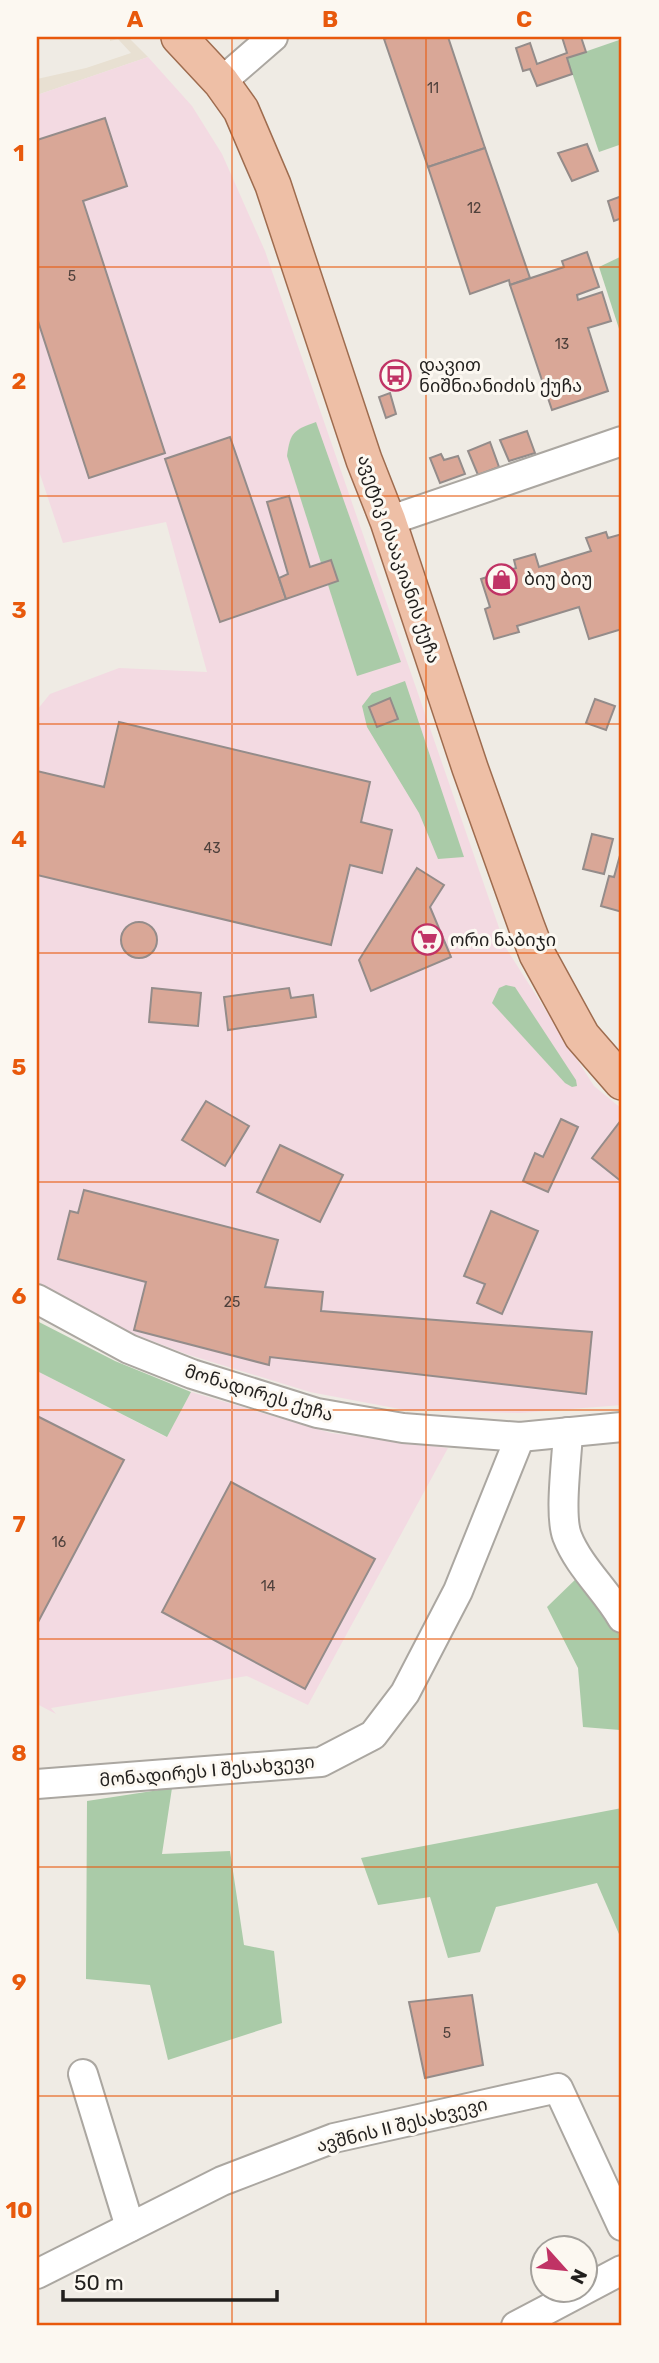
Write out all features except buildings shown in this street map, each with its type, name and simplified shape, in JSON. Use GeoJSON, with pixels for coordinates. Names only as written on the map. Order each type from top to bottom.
{"type":"FeatureCollection","features":[{"type":"Feature","properties":{"kind":"main road","name":"ავეტიკ ისააკიანის ქუჩა"},"geometry":{"type":"LineString","coordinates":[[179,37],[222,82],[240,110],[273,185],[364,460],[388,521],[470,768],[537,954],[582,1035],[622,1082]]}},
{"type":"Feature","properties":{"kind":"street"},"geometry":{"type":"LineString","coordinates":[[222,82],[272,37]]}},
{"type":"Feature","properties":{"kind":"street"},"geometry":{"type":"LineString","coordinates":[[388,521],[622,441]]}},
{"type":"Feature","properties":{"kind":"street","name":"მონადირეს ქუჩა"},"geometry":{"type":"LineString","coordinates":[[37,1299],[129,1349],[192,1374],[317,1413],[403,1428],[520,1437],[622,1427]]}},
{"type":"Feature","properties":{"kind":"street"},"geometry":{"type":"LineString","coordinates":[[568,1432],[564,1506],[567,1535],[590,1574],[622,1618]]}},
{"type":"Feature","properties":{"kind":"street","name":"მონადირეს I შესახვევი"},"geometry":{"type":"LineString","coordinates":[[37,1784],[321,1762],[373,1735],[404,1693],[458,1591],[520,1437]]}},
{"type":"Feature","properties":{"kind":"street"},"geometry":{"type":"LineString","coordinates":[[83,2074],[130,2227]]}},
{"type":"Feature","properties":{"kind":"street","name":"ავშნის II შესახვევი"},"geometry":{"type":"LineString","coordinates":[[37,2274],[222,2181],[334,2138],[558,2088],[622,2226]]}},
{"type":"Feature","properties":{"kind":"street"},"geometry":{"type":"LineString","coordinates":[[516,2326],[622,2270]]}},
{"type":"Feature","properties":{"kind":"shaded area"},"geometry":{"type":"Polygon","coordinates":[[[110,37],[128,37],[148,57],[37,95],[37,79],[86,68],[131,53],[118,39],[110,41],[110,37]]]}},
{"type":"Feature","properties":{"kind":"shaded area"},"geometry":{"type":"Polygon","coordinates":[[[148,57],[192,106],[222,154],[265,251],[506,948],[594,1086],[622,1109],[622,1405],[520,1413],[405,1410],[310,1392],[186,1354],[93,1318],[37,1282],[37,710],[50,694],[119,668],[207,672],[166,522],[63,543],[37,465],[37,95],[148,57]]]}},
{"type":"Feature","properties":{"kind":"shaded area"},"geometry":{"type":"Polygon","coordinates":[[[37,1371],[166,1437],[191,1392],[331,1433],[448,1448],[308,1705],[247,1676],[51,1708],[56,1714],[37,1704],[37,1371]]]}},
{"type":"Feature","properties":{"kind":"green space"},"geometry":{"type":"Polygon","coordinates":[[[622,39],[622,144],[599,152],[567,58],[622,39]]]}},
{"type":"Feature","properties":{"kind":"green space"},"geometry":{"type":"Polygon","coordinates":[[[622,256],[622,338],[599,267],[622,256]]]}},
{"type":"Feature","properties":{"kind":"green space"},"geometry":{"type":"Polygon","coordinates":[[[316,422],[401,662],[357,676],[287,456],[294,433],[316,422]]]}},
{"type":"Feature","properties":{"kind":"green space"},"geometry":{"type":"Polygon","coordinates":[[[405,681],[464,857],[438,859],[419,813],[367,727],[362,706],[372,693],[405,681]]]}},
{"type":"Feature","properties":{"kind":"green space"},"geometry":{"type":"Polygon","coordinates":[[[506,985],[515,987],[576,1080],[577,1086],[572,1087],[565,1083],[492,1003],[499,988],[506,985]]]}},
{"type":"Feature","properties":{"kind":"green space"},"geometry":{"type":"Polygon","coordinates":[[[37,1321],[115,1361],[191,1392],[167,1437],[37,1371],[37,1321]]]}},
{"type":"Feature","properties":{"kind":"green space"},"geometry":{"type":"Polygon","coordinates":[[[580,1575],[622,1639],[622,1739],[620,1730],[583,1727],[578,1668],[547,1607],[580,1575]]]}},
{"type":"Feature","properties":{"kind":"green space"},"geometry":{"type":"Polygon","coordinates":[[[172,1788],[162,1854],[230,1851],[244,1945],[274,1951],[282,2023],[168,2060],[150,1985],[86,1979],[87,1801],[172,1788]]]}},
{"type":"Feature","properties":{"kind":"green space"},"geometry":{"type":"Polygon","coordinates":[[[622,1808],[622,1941],[597,1883],[496,1907],[480,1952],[448,1958],[430,1897],[378,1905],[361,1858],[622,1808]]]}},
{"type":"Feature","properties":{"kind":"place","name":"დავით ნიშნიანიძის ქუჩა"},"geometry":{"type":"Point","coordinates":[396,375]}},
{"type":"Feature","properties":{"kind":"place","name":"ბიუ ბიუ"},"geometry":{"type":"Point","coordinates":[501,579]}},
{"type":"Feature","properties":{"kind":"place","name":"ორი ნაბიჯი"},"geometry":{"type":"Point","coordinates":[427,940]}}]}
